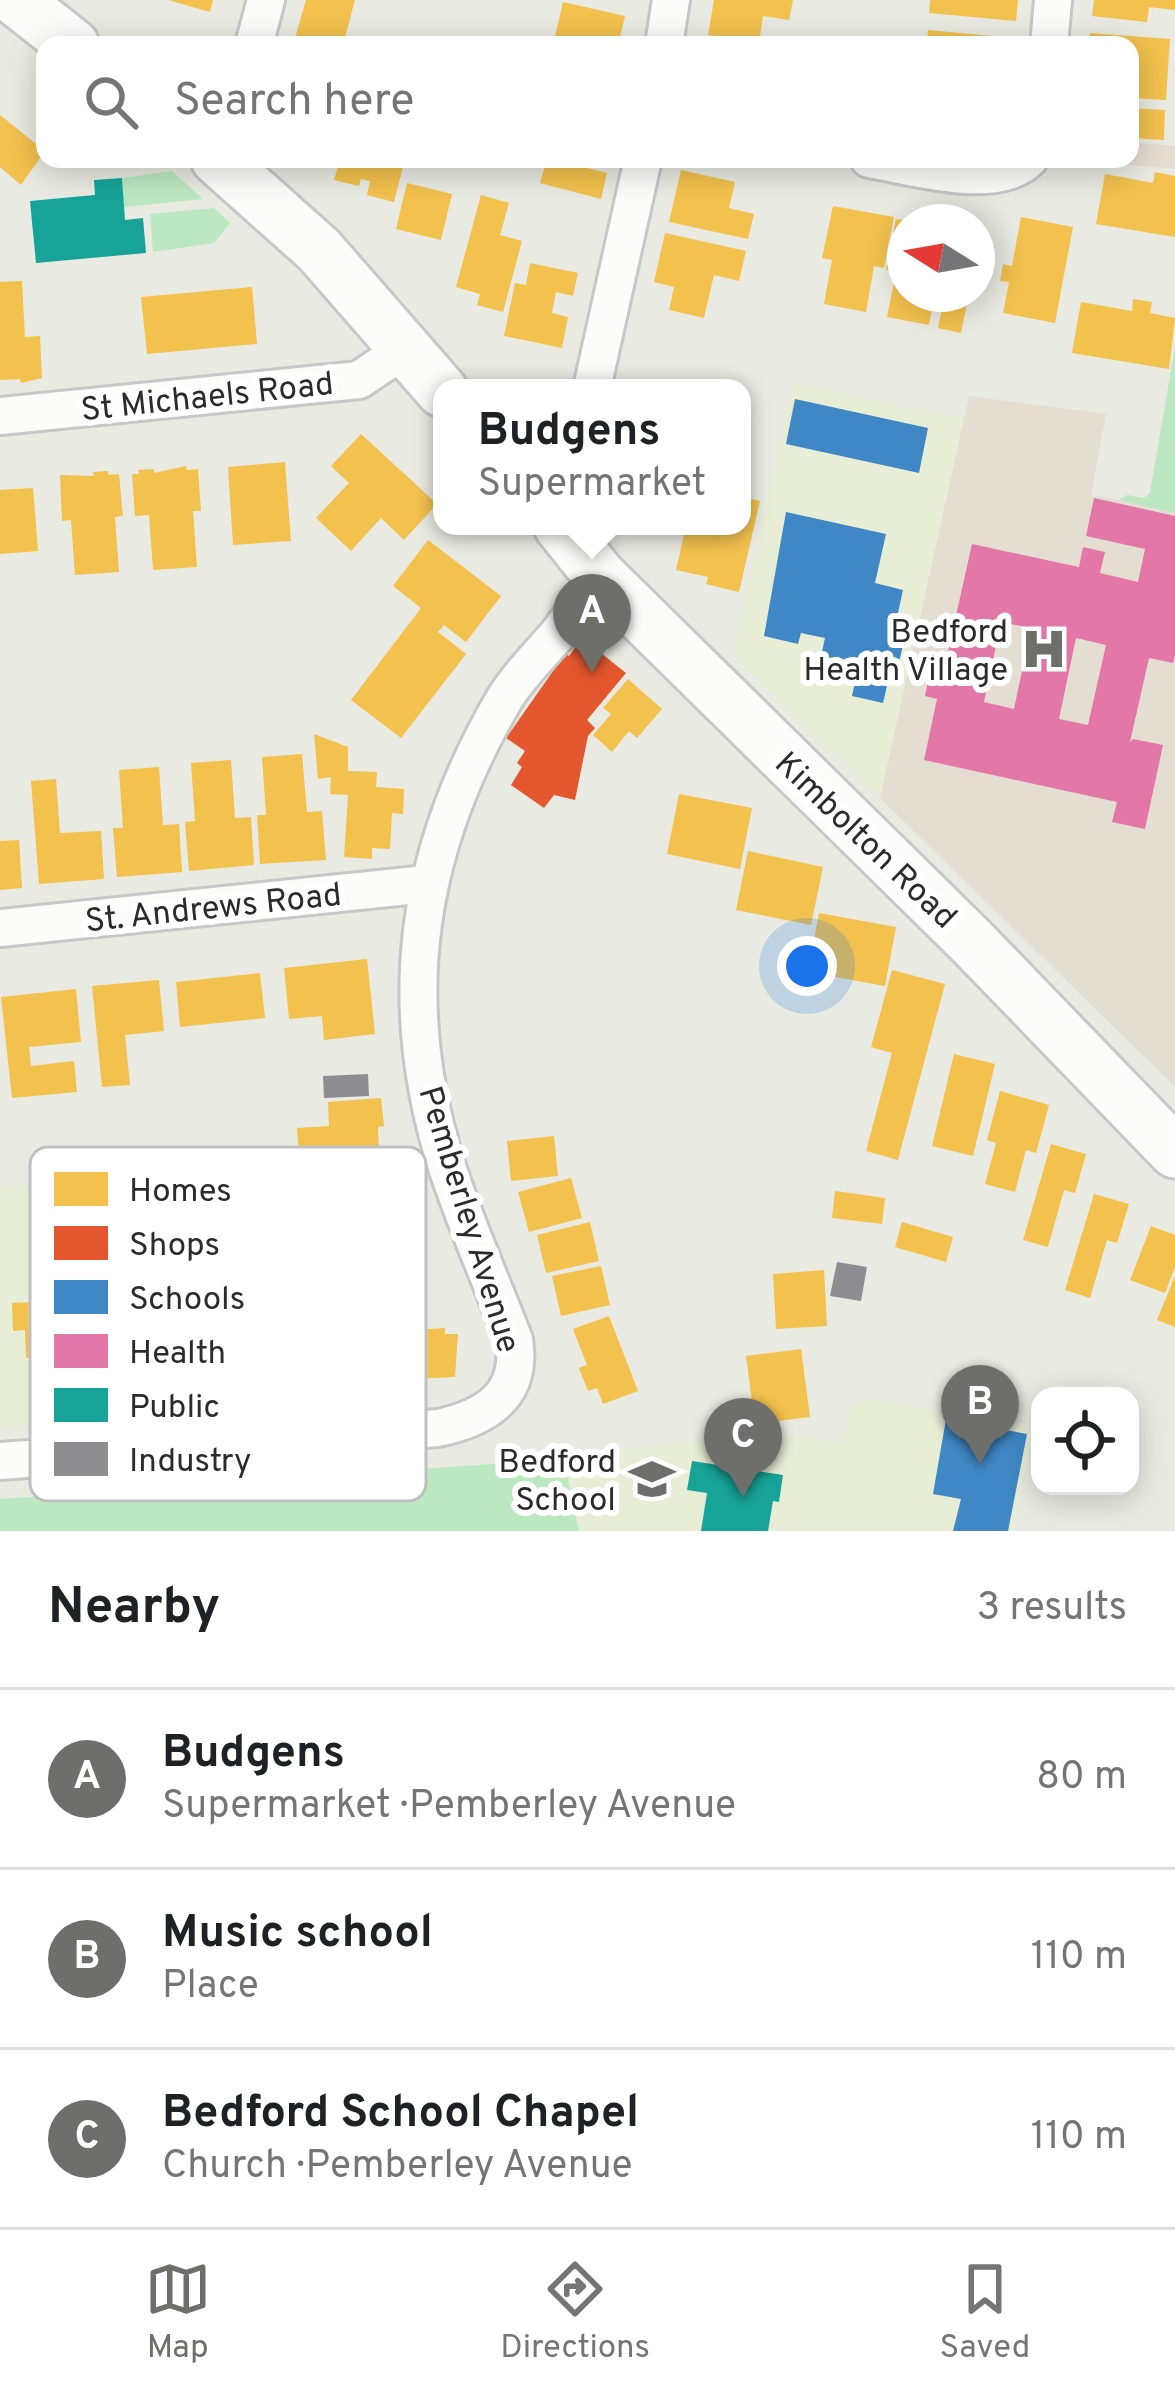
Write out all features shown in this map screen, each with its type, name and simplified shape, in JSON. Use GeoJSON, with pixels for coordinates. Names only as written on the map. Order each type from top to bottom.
{"type":"FeatureCollection","features":[{"type":"Feature","properties":{"kind":"main road"},"geometry":{"type":"LineString","coordinates":[[16,0],[62,36]]}},
{"type":"Feature","properties":{"kind":"main road"},"geometry":{"type":"LineString","coordinates":[[227,168],[319,250],[433,381]]}},
{"type":"Feature","properties":{"kind":"main road","name":"Kimbolton Road"},"geometry":{"type":"LineString","coordinates":[[567,535],[599,576],[972,941],[1175,1152]]}},
{"type":"Feature","properties":{"kind":"street"},"geometry":{"type":"LineString","coordinates":[[256,36],[266,0]]}},
{"type":"Feature","properties":{"kind":"street"},"geometry":{"type":"LineString","coordinates":[[665,36],[671,0]]}},
{"type":"Feature","properties":{"kind":"street"},"geometry":{"type":"LineString","coordinates":[[1050,36],[1053,0]]}},
{"type":"Feature","properties":{"kind":"street"},"geometry":{"type":"LineString","coordinates":[[594,379],[641,168]]}},
{"type":"Feature","properties":{"kind":"street"},"geometry":{"type":"LineString","coordinates":[[926,168],[984,177],[1015,168]]}},
{"type":"Feature","properties":{"kind":"street","name":"St Michaels Road"},"geometry":{"type":"LineString","coordinates":[[0,416],[359,380],[405,349]]}},
{"type":"Feature","properties":{"kind":"street","name":"Pemberley Avenue"},"geometry":{"type":"LineString","coordinates":[[426,1429],[466,1423],[490,1410],[518,1361],[448,1169],[427,1085],[416,981],[427,884],[462,783],[508,693],[599,576]]}},
{"type":"Feature","properties":{"kind":"street","name":"St. Andrews Road"},"geometry":{"type":"LineString","coordinates":[[0,928],[427,884]]}},
{"type":"Feature","properties":{"kind":"street","name":"Pemberley Avenue"},"geometry":{"type":"LineString","coordinates":[[0,1461],[30,1459]]}},
{"type":"Feature","properties":{"kind":"shaded area"},"geometry":{"type":"Polygon","coordinates":[[[1139,143],[1175,146],[1175,169],[1139,166],[1139,143]]]}},
{"type":"Feature","properties":{"kind":"shaded area","name":"Bedford Health Village"},"geometry":{"type":"Polygon","coordinates":[[[1175,347],[1175,1087],[880,798],[969,396],[1106,414],[1091,495],[1144,498],[1150,493],[1175,347]]]}},
{"type":"Feature","properties":{"kind":"shaded area"},"geometry":{"type":"Polygon","coordinates":[[[793,383],[964,419],[880,798],[732,654],[793,383]]]}},
{"type":"Feature","properties":{"kind":"shaded area"},"geometry":{"type":"Polygon","coordinates":[[[30,1185],[30,1426],[0,1428],[0,1188],[30,1185]]]}},
{"type":"Feature","properties":{"kind":"shaded area","name":"Bedford School"},"geometry":{"type":"Polygon","coordinates":[[[864,1399],[1031,1427],[1012,1531],[0,1531],[0,1499],[426,1501],[426,1469],[564,1459],[657,1445],[810,1436],[843,1443],[851,1405],[864,1399]]]}},
{"type":"Feature","properties":{"kind":"green space"},"geometry":{"type":"Polygon","coordinates":[[[172,171],[203,199],[124,207],[122,178],[172,171]]]}},
{"type":"Feature","properties":{"kind":"green space"},"geometry":{"type":"Polygon","coordinates":[[[214,208],[230,223],[214,243],[153,252],[150,214],[214,208]]]}},
{"type":"Feature","properties":{"kind":"green space"},"geometry":{"type":"Polygon","coordinates":[[[1175,347],[1175,513],[1119,500],[1150,493],[1175,347]]]}},
{"type":"Feature","properties":{"kind":"green space"},"geometry":{"type":"Polygon","coordinates":[[[564,1459],[579,1531],[0,1531],[0,1499],[30,1497],[30,1501],[426,1501],[426,1469],[564,1459]]]}},
{"type":"Feature","properties":{"kind":"building: Homes"},"geometry":{"type":"Polygon","coordinates":[[[168,0],[213,0],[210,12],[168,0]]]}},
{"type":"Feature","properties":{"kind":"building: Homes"},"geometry":{"type":"Polygon","coordinates":[[[306,0],[355,0],[345,36],[296,36],[306,0]]]}},
{"type":"Feature","properties":{"kind":"building: Homes"},"geometry":{"type":"Polygon","coordinates":[[[714,0],[793,0],[789,20],[763,16],[760,36],[708,35],[714,0]]]}},
{"type":"Feature","properties":{"kind":"building: Homes"},"geometry":{"type":"Polygon","coordinates":[[[930,0],[1018,0],[1016,21],[929,13],[930,0]]]}},
{"type":"Feature","properties":{"kind":"building: Homes"},"geometry":{"type":"Polygon","coordinates":[[[1094,0],[1175,0],[1175,10],[1149,7],[1147,22],[1092,16],[1094,0]]]}},
{"type":"Feature","properties":{"kind":"building: Homes"},"geometry":{"type":"Polygon","coordinates":[[[563,2],[625,16],[620,36],[555,36],[563,2]]]}},
{"type":"Feature","properties":{"kind":"building: Homes"},"geometry":{"type":"Polygon","coordinates":[[[928,30],[992,36],[928,36],[928,30]]]}},
{"type":"Feature","properties":{"kind":"building: Homes"},"geometry":{"type":"Polygon","coordinates":[[[1139,37],[1170,39],[1166,100],[1139,98],[1139,37]]]}},
{"type":"Feature","properties":{"kind":"building: Homes"},"geometry":{"type":"Polygon","coordinates":[[[1139,109],[1165,110],[1164,140],[1139,139],[1139,109]]]}},
{"type":"Feature","properties":{"kind":"building: Homes"},"geometry":{"type":"Polygon","coordinates":[[[0,115],[36,144],[36,164],[21,185],[0,167],[0,115]]]}},
{"type":"Feature","properties":{"kind":"building: Homes"},"geometry":{"type":"Polygon","coordinates":[[[337,168],[403,168],[394,202],[367,195],[370,181],[361,179],[359,186],[334,180],[337,168]]]}},
{"type":"Feature","properties":{"kind":"building: Homes"},"geometry":{"type":"Polygon","coordinates":[[[544,168],[607,173],[601,199],[540,183],[544,168]]]}},
{"type":"Feature","properties":{"kind":"building: Homes"},"geometry":{"type":"Polygon","coordinates":[[[681,170],[735,182],[729,208],[754,214],[748,239],[669,222],[681,170]]]}},
{"type":"Feature","properties":{"kind":"building: Homes"},"geometry":{"type":"Polygon","coordinates":[[[1155,172],[1175,176],[1175,237],[1096,224],[1105,174],[1153,183],[1155,172]]]}},
{"type":"Feature","properties":{"kind":"building: Homes"},"geometry":{"type":"Polygon","coordinates":[[[407,183],[452,194],[441,240],[396,229],[407,183]]]}},
{"type":"Feature","properties":{"kind":"building: Homes"},"geometry":{"type":"Polygon","coordinates":[[[481,195],[509,203],[500,235],[522,241],[503,312],[477,305],[480,294],[456,287],[481,195]]]}},
{"type":"Feature","properties":{"kind":"building: Homes"},"geometry":{"type":"Polygon","coordinates":[[[833,206],[887,216],[884,268],[874,266],[866,312],[824,304],[832,260],[822,258],[833,206]]]}},
{"type":"Feature","properties":{"kind":"building: Homes"},"geometry":{"type":"Polygon","coordinates":[[[1021,217],[1073,227],[1055,323],[1003,313],[1009,282],[1000,281],[1003,264],[1012,266],[1021,217]]]}},
{"type":"Feature","properties":{"kind":"building: Homes"},"geometry":{"type":"Polygon","coordinates":[[[665,233],[746,251],[739,281],[714,275],[704,318],[669,310],[674,287],[654,282],[665,233]]]}},
{"type":"Feature","properties":{"kind":"building: Homes"},"geometry":{"type":"Polygon","coordinates":[[[530,263],[578,273],[573,296],[556,292],[552,313],[568,317],[562,348],[504,336],[515,283],[526,285],[530,263]]]}},
{"type":"Feature","properties":{"kind":"building: Homes"},"geometry":{"type":"Polygon","coordinates":[[[22,281],[25,337],[40,336],[42,378],[21,383],[20,379],[0,380],[0,282],[22,281]]]}},
{"type":"Feature","properties":{"kind":"building: Homes"},"geometry":{"type":"Polygon","coordinates":[[[252,287],[257,344],[147,354],[141,297],[252,287]]]}},
{"type":"Feature","properties":{"kind":"building: Homes"},"geometry":{"type":"Polygon","coordinates":[[[1133,299],[1152,302],[1150,313],[1175,318],[1169,369],[1072,353],[1081,302],[1132,311],[1133,299]]]}},
{"type":"Feature","properties":{"kind":"building: Homes"},"geometry":{"type":"Polygon","coordinates":[[[888,312],[932,312],[929,325],[887,317],[888,312]]]}},
{"type":"Feature","properties":{"kind":"building: Homes"},"geometry":{"type":"Polygon","coordinates":[[[941,312],[965,312],[961,333],[938,328],[941,312]]]}},
{"type":"Feature","properties":{"kind":"building: Homes"},"geometry":{"type":"Polygon","coordinates":[[[361,434],[433,500],[433,508],[404,540],[381,518],[351,551],[316,518],[349,483],[331,466],[361,434]]]}},
{"type":"Feature","properties":{"kind":"building: Homes"},"geometry":{"type":"Polygon","coordinates":[[[285,462],[291,541],[233,545],[228,467],[285,462]]]}},
{"type":"Feature","properties":{"kind":"building: Homes"},"geometry":{"type":"Polygon","coordinates":[[[186,466],[187,470],[198,469],[201,511],[193,511],[197,567],[153,570],[149,515],[135,516],[132,474],[186,466]]]}},
{"type":"Feature","properties":{"kind":"building: Homes"},"geometry":{"type":"Polygon","coordinates":[[[108,471],[108,475],[119,474],[123,516],[115,517],[119,572],[75,575],[71,520],[62,521],[60,475],[94,476],[93,472],[108,471]]]}},
{"type":"Feature","properties":{"kind":"building: Homes"},"geometry":{"type":"Polygon","coordinates":[[[33,488],[38,551],[0,554],[0,490],[33,488]]]}},
{"type":"Feature","properties":{"kind":"building: Homes"},"geometry":{"type":"Polygon","coordinates":[[[751,499],[760,501],[739,592],[706,584],[708,577],[676,570],[684,535],[751,535],[751,499]]]}},
{"type":"Feature","properties":{"kind":"building: Homes"},"geometry":{"type":"Polygon","coordinates":[[[428,540],[501,596],[466,642],[444,625],[438,632],[466,654],[401,738],[351,700],[421,608],[393,586],[428,540]]]}},
{"type":"Feature","properties":{"kind":"building: Homes"},"geometry":{"type":"Polygon","coordinates":[[[628,679],[662,709],[637,738],[629,731],[612,752],[593,735],[611,714],[603,708],[628,679]]]}},
{"type":"Feature","properties":{"kind":"building: Homes"},"geometry":{"type":"Polygon","coordinates":[[[314,734],[348,747],[348,771],[377,772],[376,787],[404,789],[403,814],[392,813],[390,849],[372,848],[372,859],[344,857],[348,795],[330,794],[331,777],[318,779],[314,734]]]}},
{"type":"Feature","properties":{"kind":"building: Homes"},"geometry":{"type":"Polygon","coordinates":[[[302,754],[307,812],[322,811],[326,860],[260,864],[257,815],[266,815],[262,757],[302,754]]]}},
{"type":"Feature","properties":{"kind":"building: Homes"},"geometry":{"type":"Polygon","coordinates":[[[231,760],[235,818],[251,817],[254,865],[189,871],[185,822],[195,821],[191,763],[231,760]]]}},
{"type":"Feature","properties":{"kind":"building: Homes"},"geometry":{"type":"Polygon","coordinates":[[[159,767],[163,825],[179,824],[182,872],[117,877],[113,828],[123,828],[119,770],[159,767]]]}},
{"type":"Feature","properties":{"kind":"building: Homes"},"geometry":{"type":"Polygon","coordinates":[[[56,779],[60,833],[101,831],[104,879],[39,884],[31,781],[56,779]]]}},
{"type":"Feature","properties":{"kind":"building: Homes"},"geometry":{"type":"Polygon","coordinates":[[[679,794],[752,808],[740,869],[667,854],[679,794]]]}},
{"type":"Feature","properties":{"kind":"building: Homes"},"geometry":{"type":"Polygon","coordinates":[[[19,840],[22,888],[0,890],[0,841],[19,840]]]}},
{"type":"Feature","properties":{"kind":"building: Homes"},"geometry":{"type":"Polygon","coordinates":[[[748,851],[823,867],[811,925],[736,910],[748,851]]]}},
{"type":"Feature","properties":{"kind":"building: Homes"},"geometry":{"type":"Polygon","coordinates":[[[819,913],[896,927],[885,986],[808,972],[819,913]]]}},
{"type":"Feature","properties":{"kind":"building: Homes"},"geometry":{"type":"Polygon","coordinates":[[[367,959],[375,1034],[324,1040],[322,1016],[289,1019],[284,968],[367,959]]]}},
{"type":"Feature","properties":{"kind":"building: Homes"},"geometry":{"type":"Polygon","coordinates":[[[892,970],[945,984],[898,1160],[866,1151],[892,1053],[871,1047],[892,970]]]}},
{"type":"Feature","properties":{"kind":"building: Homes"},"geometry":{"type":"Polygon","coordinates":[[[260,973],[265,1018],[180,1027],[176,982],[260,973]]]}},
{"type":"Feature","properties":{"kind":"building: Homes"},"geometry":{"type":"Polygon","coordinates":[[[159,980],[164,1031],[125,1035],[130,1085],[102,1087],[92,986],[159,980]]]}},
{"type":"Feature","properties":{"kind":"building: Homes"},"geometry":{"type":"Polygon","coordinates":[[[76,989],[81,1042],[29,1047],[31,1066],[74,1061],[77,1092],[12,1098],[1,997],[76,989]]]}},
{"type":"Feature","properties":{"kind":"building: Homes"},"geometry":{"type":"Polygon","coordinates":[[[954,1054],[995,1064],[973,1156],[932,1146],[954,1054]]]}},
{"type":"Feature","properties":{"kind":"building: Homes"},"geometry":{"type":"Polygon","coordinates":[[[1000,1091],[1049,1105],[1036,1153],[1026,1150],[1015,1192],[985,1184],[996,1143],[987,1140],[1000,1091]]]}},
{"type":"Feature","properties":{"kind":"building: Homes"},"geometry":{"type":"Polygon","coordinates":[[[381,1098],[384,1126],[378,1127],[379,1147],[298,1147],[297,1128],[329,1126],[328,1102],[381,1098]]]}},
{"type":"Feature","properties":{"kind":"building: Homes"},"geometry":{"type":"Polygon","coordinates":[[[554,1136],[558,1176],[511,1181],[507,1141],[554,1136]]]}},
{"type":"Feature","properties":{"kind":"building: Homes"},"geometry":{"type":"Polygon","coordinates":[[[1051,1144],[1086,1154],[1075,1193],[1064,1190],[1048,1247],[1023,1240],[1051,1144]]]}},
{"type":"Feature","properties":{"kind":"building: Homes"},"geometry":{"type":"Polygon","coordinates":[[[571,1178],[582,1218],[529,1232],[518,1192],[571,1178]]]}},
{"type":"Feature","properties":{"kind":"building: Homes"},"geometry":{"type":"Polygon","coordinates":[[[835,1191],[885,1198],[882,1224],[832,1218],[835,1191]]]}},
{"type":"Feature","properties":{"kind":"building: Homes"},"geometry":{"type":"Polygon","coordinates":[[[1094,1194],[1129,1204],[1117,1243],[1107,1240],[1090,1298],[1065,1290],[1094,1194]]]}},
{"type":"Feature","properties":{"kind":"building: Homes"},"geometry":{"type":"Polygon","coordinates":[[[590,1222],[599,1261],[546,1273],[537,1235],[590,1222]]]}},
{"type":"Feature","properties":{"kind":"building: Homes"},"geometry":{"type":"Polygon","coordinates":[[[902,1222],[953,1237],[946,1262],[895,1247],[902,1222]]]}},
{"type":"Feature","properties":{"kind":"building: Homes"},"geometry":{"type":"Polygon","coordinates":[[[1151,1226],[1175,1235],[1175,1267],[1165,1293],[1130,1280],[1151,1226]]]}},
{"type":"Feature","properties":{"kind":"building: Homes"},"geometry":{"type":"Polygon","coordinates":[[[601,1266],[610,1305],[561,1316],[552,1276],[601,1266]]]}},
{"type":"Feature","properties":{"kind":"building: Homes"},"geometry":{"type":"Polygon","coordinates":[[[824,1270],[827,1326],[776,1329],[773,1274],[824,1270]]]}},
{"type":"Feature","properties":{"kind":"building: Homes"},"geometry":{"type":"Polygon","coordinates":[[[1175,1276],[1175,1327],[1157,1320],[1175,1276]]]}},
{"type":"Feature","properties":{"kind":"building: Homes"},"geometry":{"type":"Polygon","coordinates":[[[30,1302],[30,1358],[26,1358],[25,1330],[13,1331],[12,1303],[30,1302]]]}},
{"type":"Feature","properties":{"kind":"building: Homes"},"geometry":{"type":"Polygon","coordinates":[[[609,1316],[638,1391],[603,1404],[597,1388],[588,1391],[579,1368],[587,1365],[573,1329],[609,1316]]]}},
{"type":"Feature","properties":{"kind":"building: Homes"},"geometry":{"type":"Polygon","coordinates":[[[445,1328],[445,1334],[458,1334],[455,1377],[426,1378],[426,1329],[445,1328]]]}},
{"type":"Feature","properties":{"kind":"building: Homes"},"geometry":{"type":"Polygon","coordinates":[[[801,1349],[810,1417],[755,1424],[746,1356],[801,1349]]]}},
{"type":"Feature","properties":{"kind":"building: Shops"},"geometry":{"type":"Polygon","coordinates":[[[582,638],[626,673],[587,720],[595,728],[588,736],[575,800],[554,795],[544,808],[511,785],[525,751],[506,738],[565,654],[569,656],[582,638]]]}},
{"type":"Feature","properties":{"kind":"building: Schools"},"geometry":{"type":"Polygon","coordinates":[[[795,399],[928,428],[919,473],[786,444],[795,399]]]}},
{"type":"Feature","properties":{"kind":"building: Schools"},"geometry":{"type":"Polygon","coordinates":[[[786,512],[886,534],[875,583],[903,590],[894,631],[906,633],[883,703],[852,696],[859,664],[821,656],[825,638],[801,633],[798,644],[764,636],[786,512]]]}},
{"type":"Feature","properties":{"kind":"building: Schools"},"geometry":{"type":"Polygon","coordinates":[[[946,1419],[1027,1434],[1008,1531],[953,1531],[961,1499],[933,1494],[946,1419]]]}},
{"type":"Feature","properties":{"kind":"building: Health"},"geometry":{"type":"Polygon","coordinates":[[[1094,498],[1175,516],[1175,655],[1173,663],[1149,658],[1130,742],[1163,745],[1145,829],[1112,822],[1117,802],[924,760],[937,699],[925,696],[930,671],[943,674],[972,544],[1079,567],[1083,547],[1105,552],[1100,573],[1138,582],[1145,549],[1086,536],[1094,498]],[[1001,622],[984,702],[1014,709],[1031,628],[1001,622]],[[1076,638],[1059,719],[1088,725],[1106,645],[1076,638]]]}},
{"type":"Feature","properties":{"kind":"building: Public"},"geometry":{"type":"Polygon","coordinates":[[[122,178],[125,220],[143,218],[146,253],[36,263],[30,201],[95,195],[94,180],[122,178]]]}},
{"type":"Feature","properties":{"kind":"building: Public"},"geometry":{"type":"Polygon","coordinates":[[[692,1461],[783,1475],[768,1531],[701,1531],[707,1493],[687,1490],[692,1461]]]}},
{"type":"Feature","properties":{"kind":"building: Industry"},"geometry":{"type":"Polygon","coordinates":[[[368,1074],[369,1096],[324,1098],[323,1076],[368,1074]]]}},
{"type":"Feature","properties":{"kind":"building: Industry"},"geometry":{"type":"Polygon","coordinates":[[[837,1262],[867,1267],[861,1301],[830,1296],[837,1262]]]}},
{"type":"Feature","properties":{"kind":"place","name":"Bedford Health Village"},"geometry":{"type":"Point","coordinates":[1044,649]}},
{"type":"Feature","properties":{"kind":"place","name":"Budgens"},"geometry":{"type":"Point","coordinates":[592,673]}},
{"type":"Feature","properties":{"kind":"place","name":"Music school"},"geometry":{"type":"Point","coordinates":[980,1464]}},
{"type":"Feature","properties":{"kind":"place","name":"Bedford School"},"geometry":{"type":"Point","coordinates":[652,1479]}},
{"type":"Feature","properties":{"kind":"place","name":"Bedford School Chapel"},"geometry":{"type":"Point","coordinates":[743,1497]}}]}
